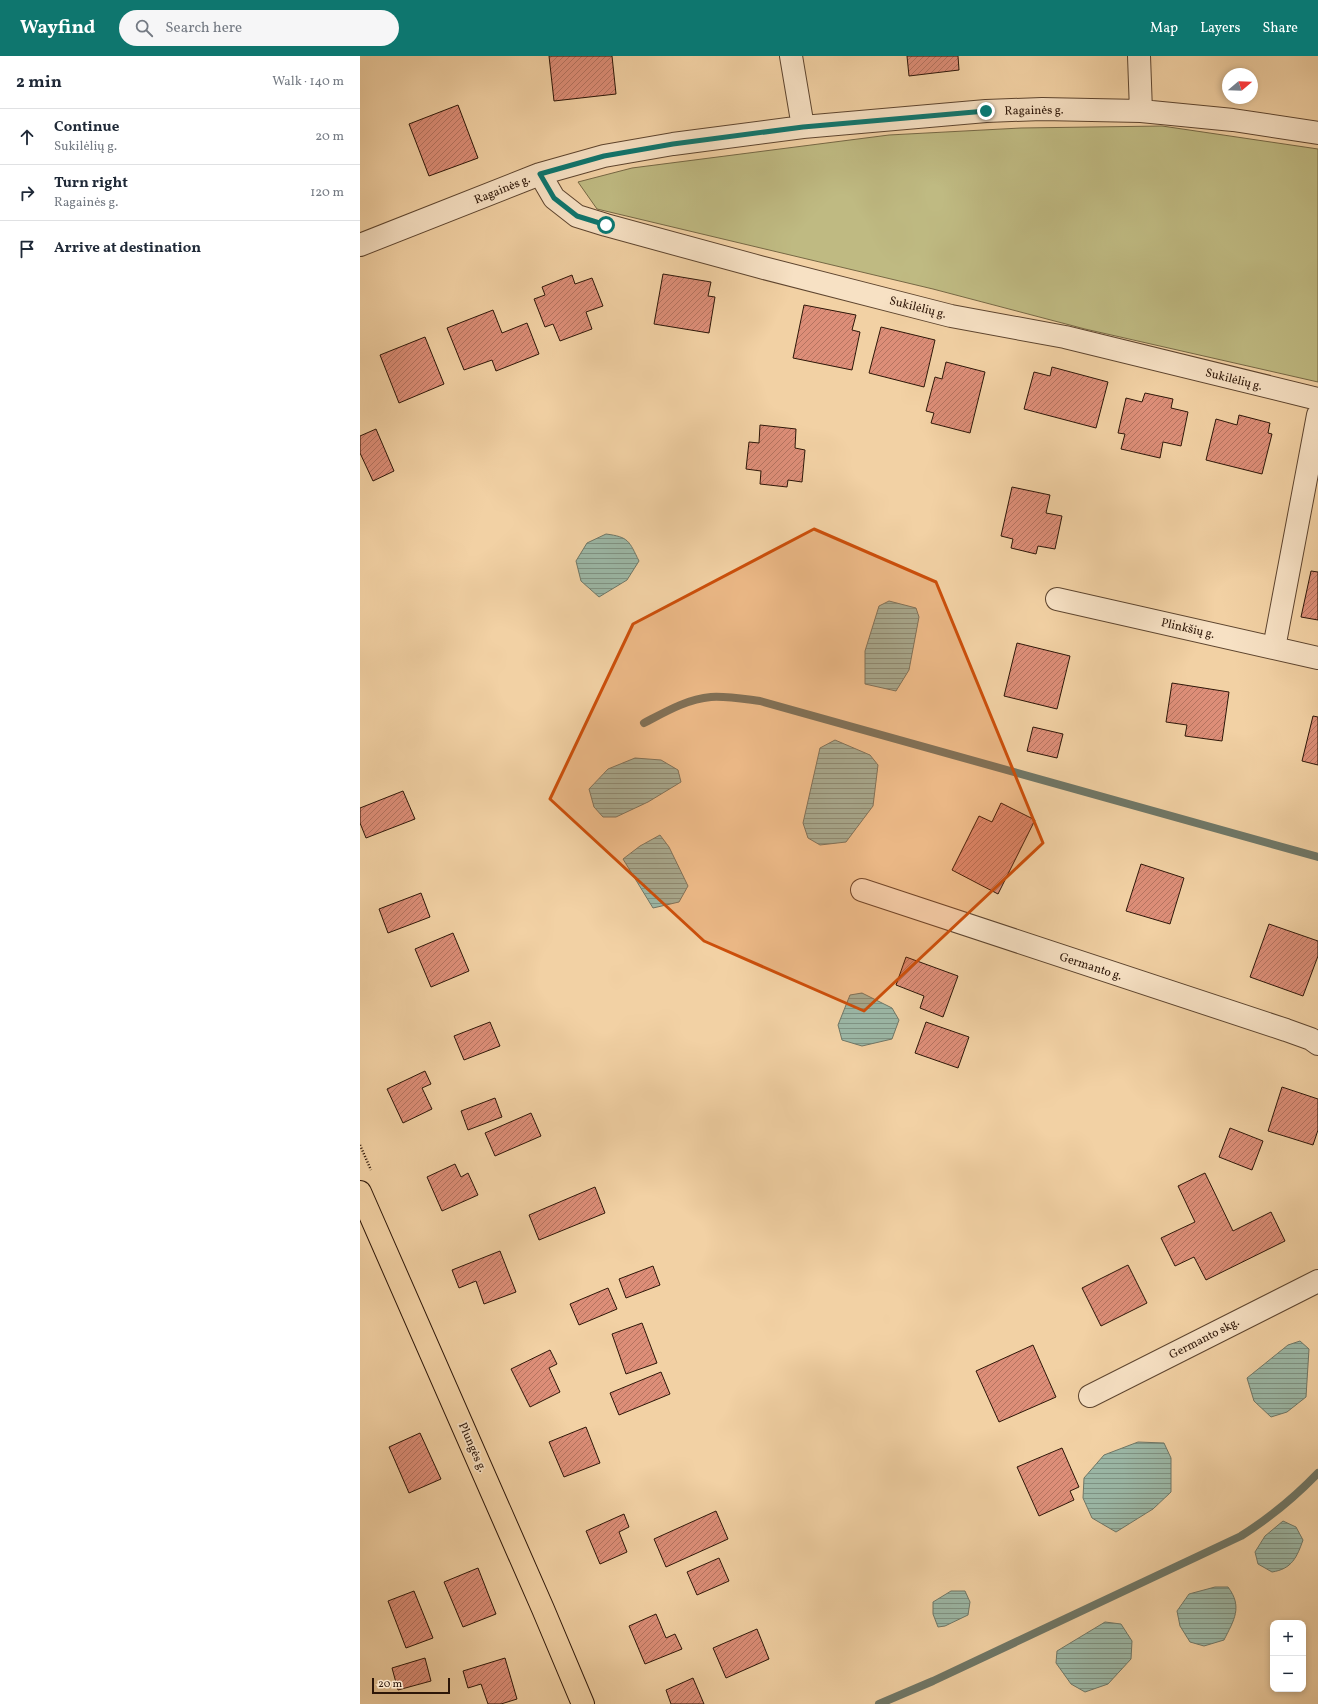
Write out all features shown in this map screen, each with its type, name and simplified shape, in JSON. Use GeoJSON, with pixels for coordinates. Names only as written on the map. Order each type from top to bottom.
{"type":"FeatureCollection","features":[{"type":"Feature","properties":{"kind":"main road","name":"Plungės g."},"geometry":{"type":"LineString","coordinates":[[360,1192],[537,1594],[583,1704]]}},
{"type":"Feature","properties":{"kind":"street"},"geometry":{"type":"LineString","coordinates":[[791,56],[803,127]]}},
{"type":"Feature","properties":{"kind":"street"},"geometry":{"type":"LineString","coordinates":[[1139,56],[1142,111]]}},
{"type":"Feature","properties":{"kind":"street","name":"Ragainės g."},"geometry":{"type":"LineString","coordinates":[[360,245],[540,174],[604,156],[673,144],[803,127],[986,111],[1042,109],[1142,111],[1233,120],[1318,133]]}},
{"type":"Feature","properties":{"kind":"street","name":"Sukilėlių g."},"geometry":{"type":"LineString","coordinates":[[540,174],[554,198],[577,216],[760,267],[951,316],[1065,337],[1318,399]]}},
{"type":"Feature","properties":{"kind":"street"},"geometry":{"type":"LineString","coordinates":[[1274,648],[1318,415]]}},
{"type":"Feature","properties":{"kind":"street","name":"Plinkšių g."},"geometry":{"type":"LineString","coordinates":[[1057,599],[1318,658]]}},
{"type":"Feature","properties":{"kind":"street","name":"Germanto g."},"geometry":{"type":"LineString","coordinates":[[862,890],[1286,1030],[1311,1039],[1318,1044]]}},
{"type":"Feature","properties":{"kind":"street","name":"Germanto skg."},"geometry":{"type":"LineString","coordinates":[[1090,1396],[1318,1281]]}},
{"type":"Feature","properties":{"kind":"highlighted area"},"geometry":{"type":"Polygon","coordinates":[[[814,529],[936,582],[1043,843],[864,1011],[704,941],[550,799],[633,624],[814,529]]]}},
{"type":"Feature","properties":{"kind":"shaded area"},"geometry":{"type":"Polygon","coordinates":[[[1162,126],[1318,149],[1318,382],[1085,329],[933,289],[597,209],[578,182],[632,168],[889,135],[1021,128],[1162,126]]]}},
{"type":"Feature","properties":{"kind":"shaded area"},"geometry":{"type":"Polygon","coordinates":[[[606,534],[614,535],[627,541],[639,561],[627,580],[599,597],[581,581],[576,561],[587,543],[606,534]]]}},
{"type":"Feature","properties":{"kind":"shaded area"},"geometry":{"type":"Polygon","coordinates":[[[889,601],[916,608],[919,617],[909,670],[896,691],[865,684],[865,651],[879,606],[889,601]]]}},
{"type":"Feature","properties":{"kind":"shaded area"},"geometry":{"type":"Polygon","coordinates":[[[835,740],[870,755],[878,765],[873,806],[846,842],[820,845],[808,838],[803,823],[820,748],[835,740]]]}},
{"type":"Feature","properties":{"kind":"shaded area"},"geometry":{"type":"Polygon","coordinates":[[[635,758],[661,760],[678,770],[681,782],[648,802],[616,817],[603,817],[594,807],[589,789],[608,769],[635,758]]]}},
{"type":"Feature","properties":{"kind":"shaded area"},"geometry":{"type":"Polygon","coordinates":[[[660,835],[669,847],[688,886],[679,902],[653,908],[623,859],[640,846],[660,835]]]}},
{"type":"Feature","properties":{"kind":"shaded area"},"geometry":{"type":"Polygon","coordinates":[[[862,993],[892,1008],[899,1020],[892,1039],[862,1046],[842,1040],[838,1025],[850,995],[862,993]]]}},
{"type":"Feature","properties":{"kind":"shaded area"},"geometry":{"type":"Polygon","coordinates":[[[1300,1341],[1309,1349],[1306,1397],[1287,1412],[1271,1417],[1254,1401],[1247,1378],[1288,1345],[1300,1341]]]}},
{"type":"Feature","properties":{"kind":"shaded area"},"geometry":{"type":"Polygon","coordinates":[[[1138,1442],[1164,1443],[1171,1458],[1171,1492],[1153,1509],[1116,1532],[1092,1518],[1083,1498],[1084,1478],[1104,1455],[1138,1442]]]}},
{"type":"Feature","properties":{"kind":"shaded area"},"geometry":{"type":"Polygon","coordinates":[[[1283,1521],[1296,1527],[1303,1540],[1293,1561],[1284,1568],[1272,1572],[1258,1564],[1255,1552],[1265,1536],[1283,1521]]]}},
{"type":"Feature","properties":{"kind":"shaded area"},"geometry":{"type":"Polygon","coordinates":[[[1215,1587],[1228,1587],[1233,1594],[1236,1607],[1234,1620],[1224,1640],[1204,1646],[1190,1642],[1180,1626],[1177,1611],[1189,1594],[1215,1587]]]}},
{"type":"Feature","properties":{"kind":"shaded area"},"geometry":{"type":"Polygon","coordinates":[[[951,1591],[965,1591],[970,1602],[968,1615],[945,1626],[938,1627],[933,1614],[933,1602],[951,1591]]]}},
{"type":"Feature","properties":{"kind":"shaded area"},"geometry":{"type":"Polygon","coordinates":[[[1105,1622],[1121,1624],[1132,1641],[1131,1659],[1108,1684],[1085,1692],[1071,1684],[1056,1663],[1057,1651],[1105,1622]]]}},
{"type":"Feature","properties":{"kind":"building"},"geometry":{"type":"Polygon","coordinates":[[[549,56],[612,56],[616,94],[554,101],[549,56]]]}},
{"type":"Feature","properties":{"kind":"building"},"geometry":{"type":"Polygon","coordinates":[[[907,56],[958,56],[959,70],[909,76],[907,56]]]}},
{"type":"Feature","properties":{"kind":"building"},"geometry":{"type":"Polygon","coordinates":[[[458,105],[478,158],[429,176],[409,124],[458,105]]]}},
{"type":"Feature","properties":{"kind":"building"},"geometry":{"type":"Polygon","coordinates":[[[663,274],[711,282],[708,296],[715,297],[709,333],[654,324],[663,274]]]}},
{"type":"Feature","properties":{"kind":"building"},"geometry":{"type":"Polygon","coordinates":[[[572,275],[575,284],[592,278],[603,306],[586,312],[592,329],[560,341],[553,324],[545,327],[534,299],[545,295],[542,287],[572,275]]]}},
{"type":"Feature","properties":{"kind":"building"},"geometry":{"type":"Polygon","coordinates":[[[804,305],[856,315],[852,330],[860,332],[852,370],[793,358],[804,305]]]}},
{"type":"Feature","properties":{"kind":"building"},"geometry":{"type":"Polygon","coordinates":[[[493,310],[502,333],[527,323],[539,354],[496,371],[492,360],[464,370],[447,328],[493,310]]]}},
{"type":"Feature","properties":{"kind":"building"},"geometry":{"type":"Polygon","coordinates":[[[881,327],[935,340],[924,387],[869,373],[881,327]]]}},
{"type":"Feature","properties":{"kind":"building"},"geometry":{"type":"Polygon","coordinates":[[[425,337],[444,384],[399,403],[380,355],[425,337]]]}},
{"type":"Feature","properties":{"kind":"building"},"geometry":{"type":"Polygon","coordinates":[[[946,362],[985,372],[970,433],[931,423],[934,413],[926,411],[935,377],[942,379],[946,362]]]}},
{"type":"Feature","properties":{"kind":"building"},"geometry":{"type":"Polygon","coordinates":[[[1052,367],[1108,382],[1096,428],[1024,409],[1034,372],[1050,376],[1052,367]]]}},
{"type":"Feature","properties":{"kind":"building"},"geometry":{"type":"Polygon","coordinates":[[[1145,393],[1173,399],[1171,408],[1188,412],[1181,446],[1163,442],[1160,458],[1121,449],[1125,434],[1118,433],[1126,398],[1142,402],[1145,393]]]}},
{"type":"Feature","properties":{"kind":"building"},"geometry":{"type":"Polygon","coordinates":[[[1239,415],[1270,423],[1268,433],[1272,434],[1262,474],[1206,460],[1216,419],[1237,425],[1239,415]]]}},
{"type":"Feature","properties":{"kind":"building"},"geometry":{"type":"Polygon","coordinates":[[[760,425],[796,429],[795,448],[805,450],[802,482],[788,480],[787,487],[760,484],[761,471],[746,469],[749,442],[759,443],[760,425]]]}},
{"type":"Feature","properties":{"kind":"building"},"geometry":{"type":"Polygon","coordinates":[[[376,429],[394,471],[373,481],[360,453],[360,436],[376,429]]]}},
{"type":"Feature","properties":{"kind":"building"},"geometry":{"type":"Polygon","coordinates":[[[1012,487],[1050,495],[1046,513],[1062,516],[1055,549],[1038,546],[1036,554],[1011,548],[1013,539],[1001,536],[1012,487]]]}},
{"type":"Feature","properties":{"kind":"building"},"geometry":{"type":"Polygon","coordinates":[[[1311,571],[1318,572],[1318,620],[1301,617],[1311,571]]]}},
{"type":"Feature","properties":{"kind":"building"},"geometry":{"type":"Polygon","coordinates":[[[1017,643],[1070,656],[1057,709],[1004,696],[1017,643]]]}},
{"type":"Feature","properties":{"kind":"building"},"geometry":{"type":"Polygon","coordinates":[[[1172,683],[1229,692],[1222,741],[1185,736],[1187,725],[1166,722],[1172,683]]]}},
{"type":"Feature","properties":{"kind":"building"},"geometry":{"type":"Polygon","coordinates":[[[1313,716],[1318,717],[1318,765],[1302,761],[1313,716]]]}},
{"type":"Feature","properties":{"kind":"building"},"geometry":{"type":"Polygon","coordinates":[[[1033,727],[1063,734],[1057,758],[1027,751],[1033,727]]]}},
{"type":"Feature","properties":{"kind":"building"},"geometry":{"type":"Polygon","coordinates":[[[403,791],[415,819],[366,838],[360,823],[360,808],[403,791]]]}},
{"type":"Feature","properties":{"kind":"building"},"geometry":{"type":"Polygon","coordinates":[[[1001,803],[1035,820],[998,894],[952,870],[979,816],[992,822],[1001,803]]]}},
{"type":"Feature","properties":{"kind":"building"},"geometry":{"type":"Polygon","coordinates":[[[1141,864],[1184,878],[1170,924],[1126,911],[1141,864]]]}},
{"type":"Feature","properties":{"kind":"building"},"geometry":{"type":"Polygon","coordinates":[[[421,893],[430,917],[388,933],[379,909],[421,893]]]}},
{"type":"Feature","properties":{"kind":"building"},"geometry":{"type":"Polygon","coordinates":[[[1269,924],[1318,941],[1318,956],[1303,996],[1250,977],[1269,924]]]}},
{"type":"Feature","properties":{"kind":"building"},"geometry":{"type":"Polygon","coordinates":[[[453,933],[469,971],[431,987],[415,949],[453,933]]]}},
{"type":"Feature","properties":{"kind":"building"},"geometry":{"type":"Polygon","coordinates":[[[906,957],[958,976],[943,1017],[920,1008],[924,996],[896,985],[906,957]]]}},
{"type":"Feature","properties":{"kind":"building"},"geometry":{"type":"Polygon","coordinates":[[[490,1022],[500,1046],[464,1060],[454,1036],[490,1022]]]}},
{"type":"Feature","properties":{"kind":"building"},"geometry":{"type":"Polygon","coordinates":[[[926,1022],[969,1037],[958,1068],[915,1053],[926,1022]]]}},
{"type":"Feature","properties":{"kind":"building"},"geometry":{"type":"Polygon","coordinates":[[[425,1071],[431,1084],[422,1088],[432,1109],[403,1123],[387,1089],[425,1071]]]}},
{"type":"Feature","properties":{"kind":"building"},"geometry":{"type":"Polygon","coordinates":[[[1282,1087],[1318,1099],[1318,1130],[1313,1145],[1268,1131],[1282,1087]]]}},
{"type":"Feature","properties":{"kind":"building"},"geometry":{"type":"Polygon","coordinates":[[[495,1098],[502,1117],[468,1130],[461,1111],[495,1098]]]}},
{"type":"Feature","properties":{"kind":"building"},"geometry":{"type":"Polygon","coordinates":[[[531,1113],[541,1136],[495,1156],[485,1133],[531,1113]]]}},
{"type":"Feature","properties":{"kind":"building"},"geometry":{"type":"Polygon","coordinates":[[[1230,1128],[1263,1141],[1252,1170],[1219,1157],[1230,1128]]]}},
{"type":"Feature","properties":{"kind":"building"},"geometry":{"type":"Polygon","coordinates":[[[455,1164],[461,1177],[468,1173],[478,1195],[442,1211],[427,1177],[455,1164]]]}},
{"type":"Feature","properties":{"kind":"building"},"geometry":{"type":"Polygon","coordinates":[[[1205,1173],[1233,1231],[1271,1212],[1285,1241],[1206,1280],[1194,1257],[1175,1266],[1161,1238],[1195,1222],[1178,1186],[1205,1173]]]}},
{"type":"Feature","properties":{"kind":"building"},"geometry":{"type":"Polygon","coordinates":[[[595,1187],[605,1213],[539,1240],[529,1215],[595,1187]]]}},
{"type":"Feature","properties":{"kind":"building"},"geometry":{"type":"Polygon","coordinates":[[[500,1251],[516,1292],[484,1304],[476,1281],[459,1288],[452,1270],[500,1251]]]}},
{"type":"Feature","properties":{"kind":"building"},"geometry":{"type":"Polygon","coordinates":[[[1128,1265],[1147,1303],[1101,1326],[1082,1288],[1128,1265]]]}},
{"type":"Feature","properties":{"kind":"building"},"geometry":{"type":"Polygon","coordinates":[[[653,1266],[660,1285],[626,1298],[619,1279],[653,1266]]]}},
{"type":"Feature","properties":{"kind":"building"},"geometry":{"type":"Polygon","coordinates":[[[608,1288],[617,1309],[579,1325],[570,1304],[608,1288]]]}},
{"type":"Feature","properties":{"kind":"building"},"geometry":{"type":"Polygon","coordinates":[[[642,1323],[657,1363],[626,1374],[612,1334],[642,1323]]]}},
{"type":"Feature","properties":{"kind":"building"},"geometry":{"type":"Polygon","coordinates":[[[1033,1345],[1056,1397],[999,1422],[976,1371],[1033,1345]]]}},
{"type":"Feature","properties":{"kind":"building"},"geometry":{"type":"Polygon","coordinates":[[[550,1350],[557,1364],[549,1368],[560,1392],[530,1407],[511,1369],[550,1350]]]}},
{"type":"Feature","properties":{"kind":"building"},"geometry":{"type":"Polygon","coordinates":[[[661,1372],[670,1394],[619,1415],[610,1393],[661,1372]]]}},
{"type":"Feature","properties":{"kind":"building"},"geometry":{"type":"Polygon","coordinates":[[[586,1427],[600,1463],[564,1477],[549,1442],[586,1427]]]}},
{"type":"Feature","properties":{"kind":"building"},"geometry":{"type":"Polygon","coordinates":[[[420,1433],[441,1479],[409,1493],[389,1447],[420,1433]]]}},
{"type":"Feature","properties":{"kind":"building"},"geometry":{"type":"Polygon","coordinates":[[[1062,1448],[1079,1487],[1070,1491],[1074,1500],[1039,1516],[1017,1467],[1062,1448]]]}},
{"type":"Feature","properties":{"kind":"building"},"geometry":{"type":"Polygon","coordinates":[[[716,1511],[728,1539],[666,1567],[654,1539],[716,1511]]]}},
{"type":"Feature","properties":{"kind":"building"},"geometry":{"type":"Polygon","coordinates":[[[624,1514],[629,1527],[619,1532],[627,1552],[600,1564],[586,1531],[624,1514]]]}},
{"type":"Feature","properties":{"kind":"building"},"geometry":{"type":"Polygon","coordinates":[[[719,1558],[729,1581],[697,1595],[687,1572],[719,1558]]]}},
{"type":"Feature","properties":{"kind":"building"},"geometry":{"type":"Polygon","coordinates":[[[478,1568],[496,1614],[463,1627],[444,1582],[478,1568]]]}},
{"type":"Feature","properties":{"kind":"building"},"geometry":{"type":"Polygon","coordinates":[[[414,1591],[433,1638],[406,1648],[388,1601],[414,1591]]]}},
{"type":"Feature","properties":{"kind":"building"},"geometry":{"type":"Polygon","coordinates":[[[656,1614],[666,1638],[675,1634],[682,1649],[645,1664],[629,1626],[656,1614]]]}},
{"type":"Feature","properties":{"kind":"building"},"geometry":{"type":"Polygon","coordinates":[[[757,1629],[769,1659],[726,1678],[713,1648],[757,1629]]]}},
{"type":"Feature","properties":{"kind":"building"},"geometry":{"type":"Polygon","coordinates":[[[425,1658],[431,1681],[398,1690],[392,1668],[425,1658]]]}},
{"type":"Feature","properties":{"kind":"building"},"geometry":{"type":"Polygon","coordinates":[[[505,1658],[517,1699],[501,1704],[488,1704],[481,1684],[468,1688],[463,1671],[505,1658]]]}},
{"type":"Feature","properties":{"kind":"building"},"geometry":{"type":"Polygon","coordinates":[[[693,1678],[704,1704],[671,1704],[666,1690],[693,1678]]]}},
{"type":"Feature","properties":{"kind":"waterway"},"geometry":{"type":"LineString","coordinates":[[644,723],[676,707],[702,698],[723,697],[760,701],[1318,857]]}},
{"type":"Feature","properties":{"kind":"waterway"},"geometry":{"type":"LineString","coordinates":[[879,1704],[933,1681],[1241,1536],[1281,1507],[1318,1473]]}},
{"type":"Feature","properties":{"kind":"route"},"geometry":{"type":"LineString","coordinates":[[606,225],[577,216],[554,198],[540,174],[604,156],[673,144],[803,127],[986,111]]}}]}
